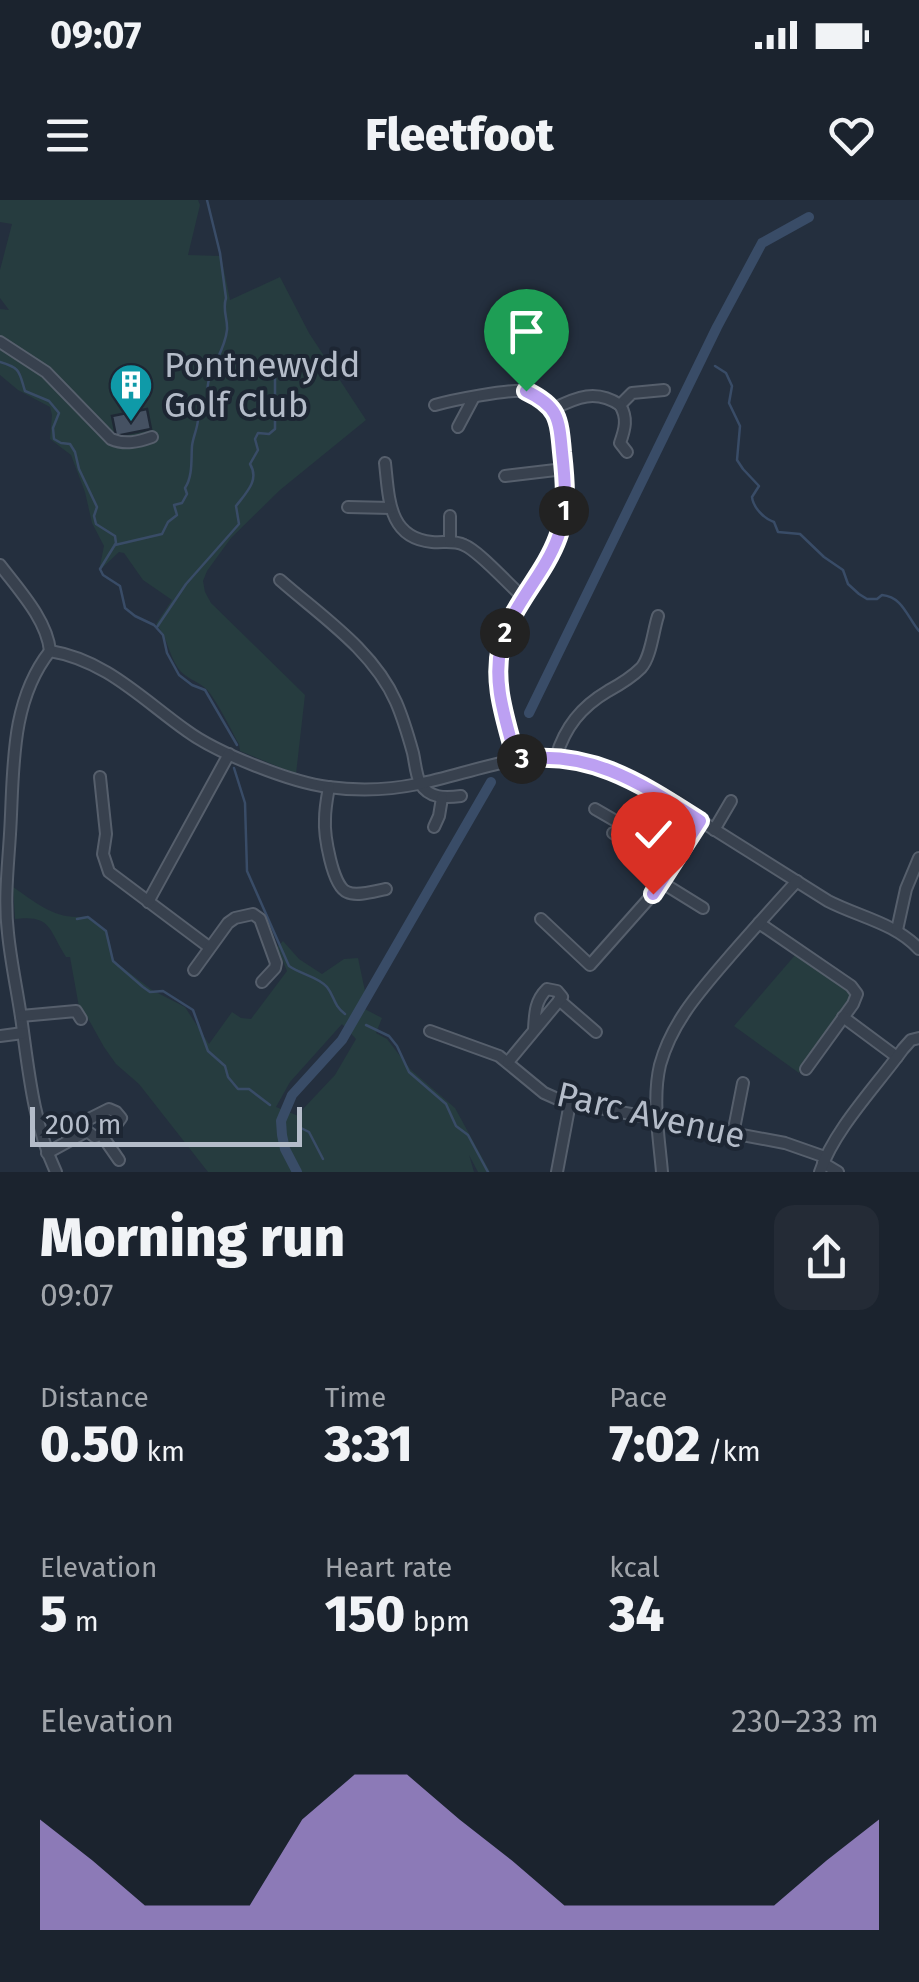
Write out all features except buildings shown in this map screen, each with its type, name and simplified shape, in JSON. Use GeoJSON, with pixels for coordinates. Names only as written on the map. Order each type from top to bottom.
{"type":"FeatureCollection","features":[{"type":"Feature","properties":{"kind":"street"},"geometry":{"type":"LineString","coordinates":[[0,342],[46,372],[111,439],[119,443],[152,438]]}},
{"type":"Feature","properties":{"kind":"street"},"geometry":{"type":"LineString","coordinates":[[620,405],[632,394],[664,390]]}},
{"type":"Feature","properties":{"kind":"street"},"geometry":{"type":"LineString","coordinates":[[435,406],[526,391],[554,409],[560,433],[564,508],[558,536],[508,623],[501,647],[501,705],[516,760]]}},
{"type":"Feature","properties":{"kind":"street"},"geometry":{"type":"LineString","coordinates":[[554,409],[593,394],[609,398],[625,414],[620,443],[627,452]]}},
{"type":"Feature","properties":{"kind":"street"},"geometry":{"type":"LineString","coordinates":[[458,427],[474,397]]}},
{"type":"Feature","properties":{"kind":"street"},"geometry":{"type":"LineString","coordinates":[[386,463],[394,519],[408,534],[428,542],[469,546],[523,597]]}},
{"type":"Feature","properties":{"kind":"street"},"geometry":{"type":"LineString","coordinates":[[505,476],[564,469]]}},
{"type":"Feature","properties":{"kind":"street"},"geometry":{"type":"LineString","coordinates":[[348,508],[392,508]]}},
{"type":"Feature","properties":{"kind":"street"},"geometry":{"type":"LineString","coordinates":[[450,516],[450,542]]}},
{"type":"Feature","properties":{"kind":"street"},"geometry":{"type":"LineString","coordinates":[[0,565],[49,639],[50,652],[31,678],[20,716],[3,898],[30,1083],[47,1153],[56,1172]]}},
{"type":"Feature","properties":{"kind":"street"},"geometry":{"type":"LineString","coordinates":[[280,580],[376,668],[406,729],[420,784],[442,798],[461,796]]}},
{"type":"Feature","properties":{"kind":"street"},"geometry":{"type":"LineString","coordinates":[[556,758],[574,718],[590,702],[644,666],[658,616]]}},
{"type":"Feature","properties":{"kind":"street"},"geometry":{"type":"LineString","coordinates":[[50,652],[102,668],[191,734],[294,780],[329,787],[380,789],[420,784],[516,760],[556,758],[604,768],[631,778],[853,914],[897,930],[919,949]]}},
{"type":"Feature","properties":{"kind":"street"},"geometry":{"type":"LineString","coordinates":[[148,902],[229,754]]}},
{"type":"Feature","properties":{"kind":"street"},"geometry":{"type":"LineString","coordinates":[[100,778],[106,834],[103,854],[109,872],[209,946]]}},
{"type":"Feature","properties":{"kind":"street"},"geometry":{"type":"LineString","coordinates":[[329,787],[324,822],[338,886],[358,894],[386,889]]}},
{"type":"Feature","properties":{"kind":"street"},"geometry":{"type":"LineString","coordinates":[[434,827],[442,798]]}},
{"type":"Feature","properties":{"kind":"street"},"geometry":{"type":"LineString","coordinates":[[714,830],[731,800]]}},
{"type":"Feature","properties":{"kind":"street"},"geometry":{"type":"LineString","coordinates":[[596,809],[678,857]]}},
{"type":"Feature","properties":{"kind":"street"},"geometry":{"type":"LineString","coordinates":[[541,920],[590,965],[661,882],[700,821]]}},
{"type":"Feature","properties":{"kind":"street"},"geometry":{"type":"LineString","coordinates":[[613,833],[671,868]]}},
{"type":"Feature","properties":{"kind":"street"},"geometry":{"type":"LineString","coordinates":[[897,930],[906,889],[919,858]]}},
{"type":"Feature","properties":{"kind":"street"},"geometry":{"type":"LineString","coordinates":[[662,1172],[656,1090],[674,1030],[700,990],[797,881]]}},
{"type":"Feature","properties":{"kind":"street"},"geometry":{"type":"LineString","coordinates":[[661,882],[704,908]]}},
{"type":"Feature","properties":{"kind":"street"},"geometry":{"type":"LineString","coordinates":[[194,970],[234,918],[253,914],[260,919],[276,962],[262,982]]}},
{"type":"Feature","properties":{"kind":"street"},"geometry":{"type":"LineString","coordinates":[[759,923],[852,986],[857,994],[806,1069]]}},
{"type":"Feature","properties":{"kind":"street"},"geometry":{"type":"LineString","coordinates":[[508,1062],[534,1029],[536,1005],[547,989],[557,991],[562,996],[559,1000],[596,1032]]}},
{"type":"Feature","properties":{"kind":"street"},"geometry":{"type":"LineString","coordinates":[[21,1016],[76,1011],[81,1018]]}},
{"type":"Feature","properties":{"kind":"street"},"geometry":{"type":"LineString","coordinates":[[843,1017],[898,1057]]}},
{"type":"Feature","properties":{"kind":"street","name":"Parc Avenue"},"geometry":{"type":"LineString","coordinates":[[430,1031],[499,1056],[544,1093],[570,1103],[806,1148],[838,1172]]}},
{"type":"Feature","properties":{"kind":"street"},"geometry":{"type":"LineString","coordinates":[[0,1036],[23,1033]]}},
{"type":"Feature","properties":{"kind":"street"},"geometry":{"type":"LineString","coordinates":[[823,1164],[842,1129],[912,1040],[919,1038]]}},
{"type":"Feature","properties":{"kind":"street"},"geometry":{"type":"LineString","coordinates":[[734,1134],[743,1084]]}},
{"type":"Feature","properties":{"kind":"street"},"geometry":{"type":"LineString","coordinates":[[557,1172],[570,1103]]}},
{"type":"Feature","properties":{"kind":"street"},"geometry":{"type":"LineString","coordinates":[[108,1109],[121,1118],[113,1130],[95,1137],[87,1131],[84,1125],[108,1109]]}},
{"type":"Feature","properties":{"kind":"street"},"geometry":{"type":"LineString","coordinates":[[47,1153],[87,1131]]}},
{"type":"Feature","properties":{"kind":"street"},"geometry":{"type":"LineString","coordinates":[[101,1134],[119,1160]]}},
{"type":"Feature","properties":{"kind":"green space"},"geometry":{"type":"Polygon","coordinates":[[[0,200],[198,200],[188,255],[221,256],[230,300],[280,277],[309,333],[366,420],[280,490],[231,538],[203,581],[211,603],[305,695],[296,774],[240,751],[208,691],[178,668],[156,624],[172,600],[143,580],[124,553],[119,552],[99,571],[104,546],[92,523],[71,455],[50,439],[50,407],[0,375],[0,309],[9,310],[0,298],[0,270],[12,224],[0,222],[0,200]]]}},
{"type":"Feature","properties":{"kind":"green space"},"geometry":{"type":"Polygon","coordinates":[[[13,887],[57,914],[88,916],[107,931],[114,961],[152,990],[185,1007],[209,1044],[232,1012],[251,1019],[287,971],[277,947],[283,941],[299,959],[322,974],[344,959],[358,958],[365,991],[359,1006],[382,1018],[376,1033],[387,1039],[411,1070],[455,1108],[490,1172],[478,1172],[469,1155],[474,1172],[208,1172],[139,1084],[104,1047],[79,1007],[70,957],[66,957],[51,931],[36,919],[15,919],[13,887]],[[342,1024],[290,1082],[276,1107],[301,1117],[303,1109],[335,1075],[356,1039],[342,1024]]]}},
{"type":"Feature","properties":{"kind":"green space"},"geometry":{"type":"Polygon","coordinates":[[[796,954],[846,987],[850,996],[799,1073],[734,1026],[796,954]]]}},
{"type":"Feature","properties":{"kind":"waterway"},"geometry":{"type":"LineString","coordinates":[[115,545],[162,534],[177,515],[174,505],[182,503],[187,494],[198,420],[211,409],[208,387],[227,326],[220,253],[207,200]]}},
{"type":"Feature","properties":{"kind":"waterway"},"geometry":{"type":"LineString","coordinates":[[529,713],[717,327],[762,243],[809,217]]}},
{"type":"Feature","properties":{"kind":"waterway"},"geometry":{"type":"LineString","coordinates":[[157,627],[186,584],[239,524],[236,506],[253,481],[250,464],[258,450],[255,439],[258,433],[269,434],[275,429],[275,377],[282,368],[282,360]]}},
{"type":"Feature","properties":{"kind":"waterway"},"geometry":{"type":"LineString","coordinates":[[0,362],[18,372],[25,391],[49,401],[59,413],[53,428],[54,439],[70,444],[97,507],[96,524],[115,536],[116,543],[100,569],[103,575],[120,586],[125,608],[163,635],[179,675],[205,690],[237,745]]}},
{"type":"Feature","properties":{"kind":"waterway"},"geometry":{"type":"LineString","coordinates":[[715,366],[726,373],[732,386],[729,403],[740,426],[737,460],[759,486],[752,497],[757,509],[774,522],[778,532],[800,534],[843,570],[848,584],[859,594],[867,599],[882,595],[895,600],[919,631]]}},
{"type":"Feature","properties":{"kind":"waterway"},"geometry":{"type":"LineString","coordinates":[[234,768],[245,803],[247,871],[289,966],[324,984],[345,1014]]}},
{"type":"Feature","properties":{"kind":"waterway"},"geometry":{"type":"LineString","coordinates":[[297,1172],[285,1149],[281,1121],[292,1095],[342,1040],[491,782]]}},
{"type":"Feature","properties":{"kind":"waterway"},"geometry":{"type":"LineString","coordinates":[[77,919],[88,917],[106,931],[113,961],[143,987],[150,992],[163,991],[193,1010],[208,1051],[225,1066],[228,1077],[238,1089],[249,1089],[270,1105]]}},
{"type":"Feature","properties":{"kind":"waterway"},"geometry":{"type":"LineString","coordinates":[[366,1025],[389,1036],[409,1072],[446,1104],[456,1126],[468,1135],[488,1172]]}},
{"type":"Feature","properties":{"kind":"waterway"},"geometry":{"type":"LineString","coordinates":[[301,1128],[309,1132],[323,1159]]}},
{"type":"Feature","properties":{"kind":"place","name":"Pontnewydd Golf Club"},"geometry":{"type":"Point","coordinates":[131,423]}},
{"type":"Feature","properties":{"kind":"route"},"geometry":{"type":"LineString","coordinates":[[526,391],[554,409],[558,419],[564,508],[558,536],[544,565],[508,623],[498,674],[501,705],[516,760],[556,758],[604,768],[631,778],[700,821],[653,894]]}}]}
